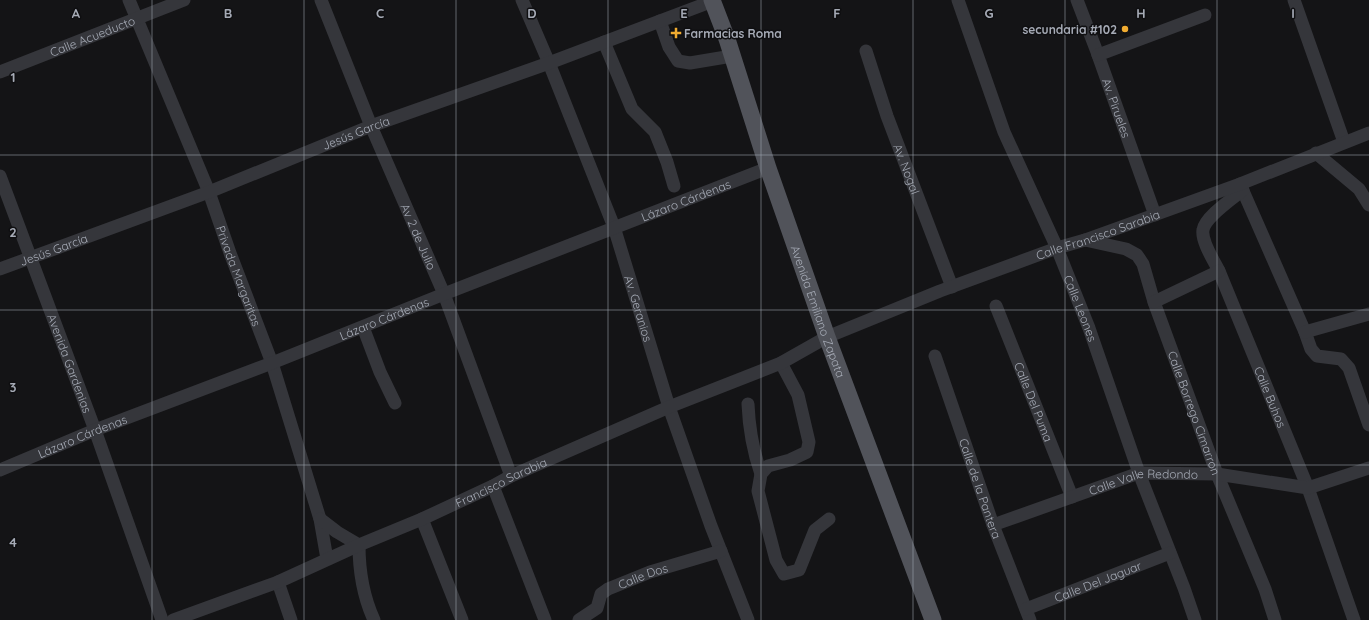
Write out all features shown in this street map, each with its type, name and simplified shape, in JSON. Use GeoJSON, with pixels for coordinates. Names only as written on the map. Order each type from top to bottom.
{"type":"FeatureCollection","features":[{"type":"Feature","properties":{"kind":"main road","name":"Avenida Emiliano Zapata"},"geometry":{"type":"LineString","coordinates":[[712,1],[827,337],[933,620]]}},
{"type":"Feature","properties":{"kind":"street","name":"Privada Margaritas"},"geometry":{"type":"LineString","coordinates":[[129,0],[209,192],[230,253],[272,363],[320,519],[327,559]]}},
{"type":"Feature","properties":{"kind":"street","name":"Calle Acueducto"},"geometry":{"type":"LineString","coordinates":[[0,72],[184,0]]}},
{"type":"Feature","properties":{"kind":"street","name":"Av 2 de Julio"},"geometry":{"type":"LineString","coordinates":[[321,0],[371,126],[444,294],[511,476]]}},
{"type":"Feature","properties":{"kind":"street","name":"Av. Geranios"},"geometry":{"type":"LineString","coordinates":[[522,0],[549,63],[614,227],[669,407],[721,551],[748,620]]}},
{"type":"Feature","properties":{"kind":"street","name":"Calle Leones"},"geometry":{"type":"LineString","coordinates":[[958,0],[1004,132],[1057,248],[1088,328],[1139,473],[1195,620]]}},
{"type":"Feature","properties":{"kind":"street","name":"Av. Pirueles"},"geometry":{"type":"LineString","coordinates":[[1077,0],[1155,215]]}},
{"type":"Feature","properties":{"kind":"street"},"geometry":{"type":"LineString","coordinates":[[1294,0],[1344,142]]}},
{"type":"Feature","properties":{"kind":"street","name":"Jesús García"},"geometry":{"type":"LineString","coordinates":[[0,269],[209,192],[371,126],[549,63],[712,1]]}},
{"type":"Feature","properties":{"kind":"street"},"geometry":{"type":"LineString","coordinates":[[1098,55],[1205,15]]}},
{"type":"Feature","properties":{"kind":"street"},"geometry":{"type":"LineString","coordinates":[[660,21],[670,47],[678,61],[690,63],[732,56]]}},
{"type":"Feature","properties":{"kind":"street"},"geometry":{"type":"LineString","coordinates":[[604,42],[632,109],[655,132],[667,162],[674,186]]}},
{"type":"Feature","properties":{"kind":"street","name":"Av. Nogal"},"geometry":{"type":"LineString","coordinates":[[866,51],[886,116],[952,287]]}},
{"type":"Feature","properties":{"kind":"street","name":"Calle Francisco Sarabia"},"geometry":{"type":"LineString","coordinates":[[827,337],[952,287],[1057,248],[1085,240],[1241,187],[1316,153],[1369,133]]}},
{"type":"Feature","properties":{"kind":"street"},"geometry":{"type":"LineString","coordinates":[[1316,153],[1359,189],[1369,205]]}},
{"type":"Feature","properties":{"kind":"street","name":"Lázaro Cárdenas"},"geometry":{"type":"LineString","coordinates":[[0,470],[94,430],[272,363],[614,227],[768,168]]}},
{"type":"Feature","properties":{"kind":"street","name":"Avenida Gardenias"},"geometry":{"type":"LineString","coordinates":[[0,176],[94,430],[162,620]]}},
{"type":"Feature","properties":{"kind":"street"},"geometry":{"type":"LineString","coordinates":[[1241,187],[1305,332],[1311,349],[1318,356],[1341,359],[1349,368],[1369,425]]}},
{"type":"Feature","properties":{"kind":"street","name":"Calle Buhos"},"geometry":{"type":"LineString","coordinates":[[1241,187],[1207,221],[1203,231],[1205,243],[1219,271],[1308,488],[1354,620]]}},
{"type":"Feature","properties":{"kind":"street","name":"Calle Borrego Cimarron"},"geometry":{"type":"LineString","coordinates":[[1085,240],[1126,249],[1137,255],[1143,264],[1154,302],[1217,474],[1265,589],[1275,620]]}},
{"type":"Feature","properties":{"kind":"street"},"geometry":{"type":"LineString","coordinates":[[1154,302],[1219,271]]}},
{"type":"Feature","properties":{"kind":"street","name":"Calle Del Puma"},"geometry":{"type":"LineString","coordinates":[[996,306],[1072,497]]}},
{"type":"Feature","properties":{"kind":"street"},"geometry":{"type":"LineString","coordinates":[[1305,332],[1369,314]]}},
{"type":"Feature","properties":{"kind":"street"},"geometry":{"type":"LineString","coordinates":[[363,327],[380,372],[395,403]]}},
{"type":"Feature","properties":{"kind":"street","name":"Francisco Sarabia"},"geometry":{"type":"LineString","coordinates":[[172,620],[278,582],[359,545],[422,519],[511,476],[669,407],[781,363],[827,337]]}},
{"type":"Feature","properties":{"kind":"street","name":"Calle de la Pantera"},"geometry":{"type":"LineString","coordinates":[[935,356],[993,526],[1028,615]]}},
{"type":"Feature","properties":{"kind":"street"},"geometry":{"type":"LineString","coordinates":[[761,474],[768,466],[790,460],[807,452],[809,442],[798,395],[781,363]]}},
{"type":"Feature","properties":{"kind":"street"},"geometry":{"type":"LineString","coordinates":[[748,404],[748,426],[755,458],[761,474],[758,491],[776,560],[784,574],[799,570],[815,530],[829,519]]}},
{"type":"Feature","properties":{"kind":"street","name":"Calle Valle Redondo"},"geometry":{"type":"LineString","coordinates":[[993,526],[1139,473],[1217,474],[1308,488],[1369,468]]}},
{"type":"Feature","properties":{"kind":"street"},"geometry":{"type":"LineString","coordinates":[[493,486],[545,620]]}},
{"type":"Feature","properties":{"kind":"street"},"geometry":{"type":"LineString","coordinates":[[320,519],[337,532],[359,545],[362,583],[367,606],[374,620]]}},
{"type":"Feature","properties":{"kind":"street"},"geometry":{"type":"LineString","coordinates":[[422,519],[462,620]]}},
{"type":"Feature","properties":{"kind":"street","name":"Calle Dos"},"geometry":{"type":"LineString","coordinates":[[579,620],[597,608],[601,594],[608,589],[650,572],[721,551]]}},
{"type":"Feature","properties":{"kind":"street","name":"Calle Del Jaguar"},"geometry":{"type":"LineString","coordinates":[[1028,615],[1170,553]]}},
{"type":"Feature","properties":{"kind":"street"},"geometry":{"type":"LineString","coordinates":[[278,582],[291,620]]}},
{"type":"Feature","properties":{"kind":"place","name":"secundaria #102"},"geometry":{"type":"Point","coordinates":[1125,29]}},
{"type":"Feature","properties":{"kind":"place","name":"Farmacias Roma"},"geometry":{"type":"Point","coordinates":[676,33]}}]}
